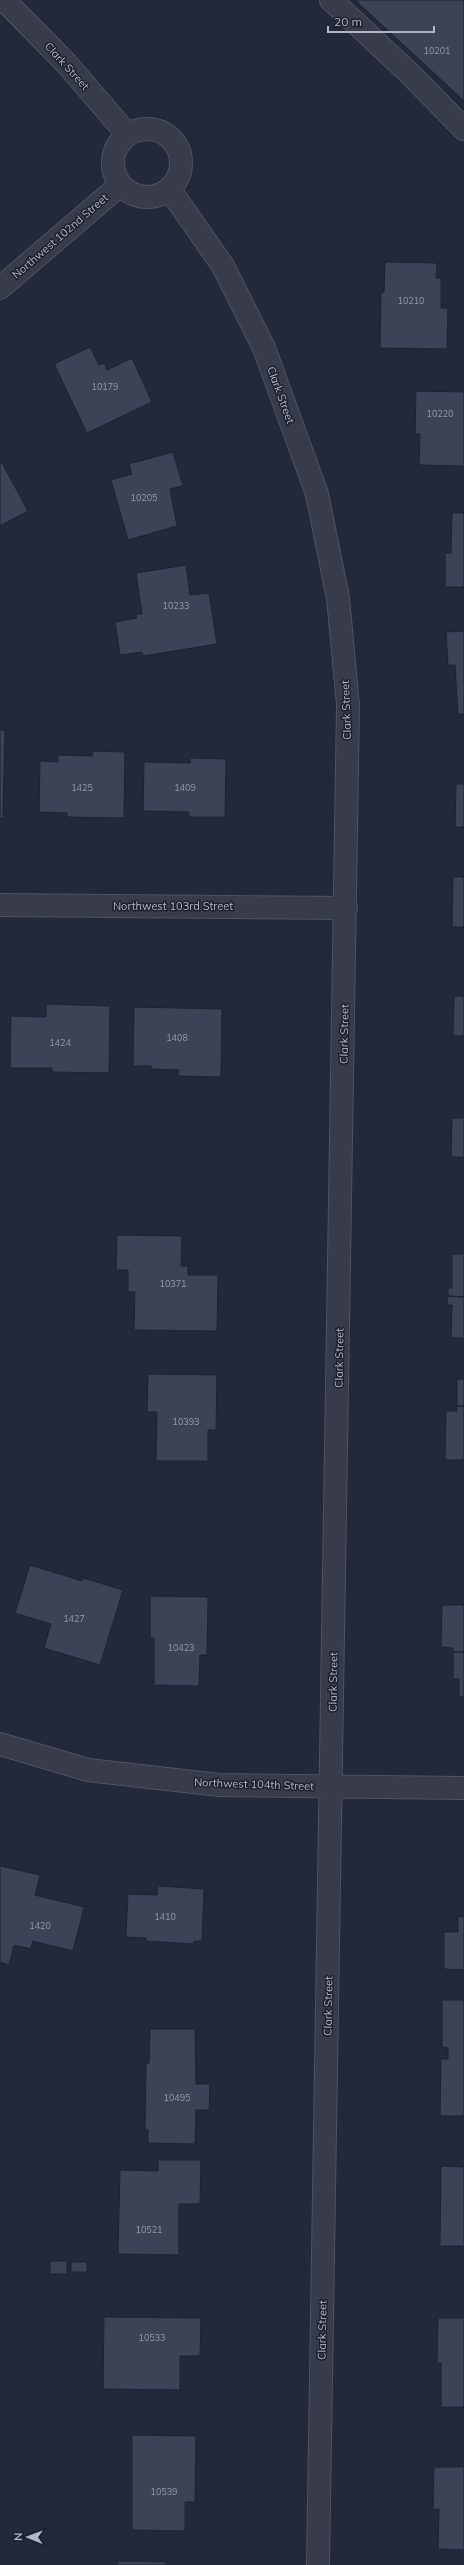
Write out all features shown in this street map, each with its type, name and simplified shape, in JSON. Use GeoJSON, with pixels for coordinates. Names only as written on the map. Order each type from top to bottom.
{"type":"FeatureCollection","features":[{"type":"Feature","properties":{"kind":"street","name":"Clark Street"},"geometry":{"type":"LineString","coordinates":[[4,0],[66,63],[127,134]]}},
{"type":"Feature","properties":{"kind":"street"},"geometry":{"type":"LineString","coordinates":[[331,0],[409,73],[464,129]]}},
{"type":"Feature","properties":{"kind":"street"},"geometry":{"type":"LineString","coordinates":[[139,129],[152,129],[165,133],[174,142],[180,154],[181,167],[178,179],[170,190],[158,196],[145,198],[131,194],[120,185],[113,171],[112,156],[117,144],[127,134],[139,129]]}},
{"type":"Feature","properties":{"kind":"street","name":"Northwest 102nd Street"},"geometry":{"type":"LineString","coordinates":[[0,288],[120,185]]}},
{"type":"Feature","properties":{"kind":"street","name":"Clark Street"},"geometry":{"type":"LineString","coordinates":[[170,190],[223,266],[264,348],[317,494],[338,598],[348,705],[332,1787],[318,2565]]}},
{"type":"Feature","properties":{"kind":"street","name":"Northwest 103rd Street"},"geometry":{"type":"LineString","coordinates":[[0,905],[346,908]]}},
{"type":"Feature","properties":{"kind":"street","name":"Northwest 104th Street"},"geometry":{"type":"LineString","coordinates":[[0,1744],[88,1770],[219,1785],[464,1788]]}},
{"type":"Feature","properties":{"kind":"building"},"geometry":{"type":"Polygon","coordinates":[[[355,0],[464,0],[464,101],[355,0]]]}},
{"type":"Feature","properties":{"kind":"building"},"geometry":{"type":"Polygon","coordinates":[[[385,262],[437,263],[436,278],[441,278],[441,308],[448,308],[447,349],[380,348],[381,292],[384,292],[385,262]]]}},
{"type":"Feature","properties":{"kind":"building"},"geometry":{"type":"Polygon","coordinates":[[[90,347],[99,365],[104,363],[107,370],[132,358],[152,402],[87,433],[54,364],[90,347]]]}},
{"type":"Feature","properties":{"kind":"building"},"geometry":{"type":"Polygon","coordinates":[[[416,391],[464,392],[464,466],[419,465],[420,434],[415,434],[416,391]]]}},
{"type":"Feature","properties":{"kind":"building"},"geometry":{"type":"Polygon","coordinates":[[[173,452],[183,486],[170,489],[177,526],[128,540],[111,480],[132,474],[129,464],[173,452]]]}},
{"type":"Feature","properties":{"kind":"building"},"geometry":{"type":"Polygon","coordinates":[[[2,463],[28,511],[0,526],[0,464],[2,463]]]}},
{"type":"Feature","properties":{"kind":"building"},"geometry":{"type":"Polygon","coordinates":[[[452,513],[464,513],[464,587],[445,587],[445,553],[451,553],[452,513]]]}},
{"type":"Feature","properties":{"kind":"building"},"geometry":{"type":"Polygon","coordinates":[[[186,565],[190,595],[209,593],[217,644],[143,656],[142,652],[120,655],[115,622],[137,618],[136,614],[142,614],[136,573],[186,565]]]}},
{"type":"Feature","properties":{"kind":"building"},"geometry":{"type":"Polygon","coordinates":[[[464,631],[464,714],[458,714],[455,665],[448,665],[446,632],[464,631]]]}},
{"type":"Feature","properties":{"kind":"building"},"geometry":{"type":"Polygon","coordinates":[[[0,730],[5,730],[3,818],[0,818],[0,730]]]}},
{"type":"Feature","properties":{"kind":"building"},"geometry":{"type":"Polygon","coordinates":[[[93,751],[125,752],[124,818],[67,817],[67,813],[39,812],[40,761],[58,762],[58,755],[92,756],[93,751]]]}},
{"type":"Feature","properties":{"kind":"building"},"geometry":{"type":"Polygon","coordinates":[[[190,758],[226,759],[225,817],[189,817],[189,812],[143,811],[144,762],[190,763],[190,758]]]}},
{"type":"Feature","properties":{"kind":"building"},"geometry":{"type":"Polygon","coordinates":[[[456,784],[464,784],[464,827],[455,827],[456,784]]]}},
{"type":"Feature","properties":{"kind":"building"},"geometry":{"type":"Polygon","coordinates":[[[453,877],[464,877],[464,927],[452,927],[453,877]]]}},
{"type":"Feature","properties":{"kind":"building"},"geometry":{"type":"Polygon","coordinates":[[[454,996],[464,996],[464,1036],[453,1036],[454,996]]]}},
{"type":"Feature","properties":{"kind":"building"},"geometry":{"type":"Polygon","coordinates":[[[46,1004],[110,1006],[109,1073],[52,1072],[52,1068],[10,1068],[11,1016],[46,1017],[46,1004]]]}},
{"type":"Feature","properties":{"kind":"building"},"geometry":{"type":"Polygon","coordinates":[[[134,1007],[222,1009],[221,1077],[178,1076],[179,1070],[151,1069],[151,1066],[133,1066],[134,1007]]]}},
{"type":"Feature","properties":{"kind":"building"},"geometry":{"type":"Polygon","coordinates":[[[452,1118],[464,1118],[464,1157],[451,1157],[452,1118]]]}},
{"type":"Feature","properties":{"kind":"building"},"geometry":{"type":"Polygon","coordinates":[[[117,1235],[182,1236],[181,1266],[188,1266],[188,1275],[218,1275],[217,1331],[134,1330],[135,1292],[128,1292],[128,1270],[116,1270],[117,1235]]]}},
{"type":"Feature","properties":{"kind":"building"},"geometry":{"type":"Polygon","coordinates":[[[452,1254],[464,1254],[464,1297],[448,1296],[448,1288],[452,1288],[452,1254]]]}},
{"type":"Feature","properties":{"kind":"building"},"geometry":{"type":"Polygon","coordinates":[[[448,1296],[464,1297],[464,1338],[451,1338],[452,1305],[447,1305],[448,1296]]]}},
{"type":"Feature","properties":{"kind":"building"},"geometry":{"type":"Polygon","coordinates":[[[148,1374],[217,1375],[216,1430],[208,1430],[208,1461],[156,1461],[157,1412],[147,1412],[148,1374]]]}},
{"type":"Feature","properties":{"kind":"building"},"geometry":{"type":"Polygon","coordinates":[[[457,1379],[464,1379],[464,1406],[457,1406],[457,1379]]]}},
{"type":"Feature","properties":{"kind":"building"},"geometry":{"type":"Polygon","coordinates":[[[457,1406],[464,1406],[464,1460],[445,1460],[446,1411],[457,1411],[457,1406]]]}},
{"type":"Feature","properties":{"kind":"building"},"geometry":{"type":"Polygon","coordinates":[[[30,1565],[82,1581],[83,1578],[123,1590],[100,1665],[44,1648],[51,1624],[15,1613],[30,1565]]]}},
{"type":"Feature","properties":{"kind":"building"},"geometry":{"type":"Polygon","coordinates":[[[150,1596],[208,1597],[207,1655],[200,1655],[199,1686],[154,1685],[154,1638],[150,1638],[150,1596]]]}},
{"type":"Feature","properties":{"kind":"building"},"geometry":{"type":"Polygon","coordinates":[[[442,1605],[464,1605],[464,1652],[453,1652],[453,1648],[441,1647],[442,1605]]]}},
{"type":"Feature","properties":{"kind":"building"},"geometry":{"type":"Polygon","coordinates":[[[453,1652],[464,1652],[464,1697],[459,1697],[459,1679],[453,1679],[453,1652]]]}},
{"type":"Feature","properties":{"kind":"building"},"geometry":{"type":"Polygon","coordinates":[[[0,1866],[40,1875],[35,1895],[84,1907],[73,1951],[33,1941],[31,1949],[14,1945],[9,1965],[0,1962],[0,1866]]]}},
{"type":"Feature","properties":{"kind":"building"},"geometry":{"type":"Polygon","coordinates":[[[158,1886],[204,1889],[202,1941],[194,1941],[193,1944],[146,1941],[146,1938],[126,1937],[128,1894],[157,1895],[158,1886]]]}},
{"type":"Feature","properties":{"kind":"building"},"geometry":{"type":"Polygon","coordinates":[[[458,1916],[464,1917],[464,1970],[444,1969],[444,1932],[458,1932],[458,1916]]]}},
{"type":"Feature","properties":{"kind":"building"},"geometry":{"type":"Polygon","coordinates":[[[442,2000],[464,2000],[464,2116],[440,2116],[441,2059],[448,2059],[448,2048],[442,2047],[442,2000]]]}},
{"type":"Feature","properties":{"kind":"building"},"geometry":{"type":"Polygon","coordinates":[[[150,2029],[195,2029],[196,2084],[210,2084],[209,2110],[196,2110],[195,2144],[148,2143],[148,2130],[145,2130],[146,2063],[149,2063],[150,2029]]]}},
{"type":"Feature","properties":{"kind":"building"},"geometry":{"type":"Polygon","coordinates":[[[158,2160],[201,2160],[200,2204],[179,2204],[179,2255],[118,2254],[120,2170],[158,2171],[158,2160]]]}},
{"type":"Feature","properties":{"kind":"building"},"geometry":{"type":"Polygon","coordinates":[[[441,2166],[464,2167],[464,2246],[440,2246],[441,2166]]]}},
{"type":"Feature","properties":{"kind":"building"},"geometry":{"type":"Polygon","coordinates":[[[50,2261],[67,2261],[67,2274],[50,2274],[50,2261]]]}},
{"type":"Feature","properties":{"kind":"building"},"geometry":{"type":"Polygon","coordinates":[[[71,2262],[87,2262],[87,2272],[71,2272],[71,2262]]]}},
{"type":"Feature","properties":{"kind":"building"},"geometry":{"type":"Polygon","coordinates":[[[104,2317],[201,2318],[200,2356],[180,2356],[180,2390],[103,2389],[104,2317]]]}},
{"type":"Feature","properties":{"kind":"building"},"geometry":{"type":"Polygon","coordinates":[[[438,2318],[464,2318],[464,2407],[441,2407],[441,2363],[437,2363],[438,2318]]]}},
{"type":"Feature","properties":{"kind":"building"},"geometry":{"type":"Polygon","coordinates":[[[132,2435],[196,2436],[195,2502],[185,2502],[185,2531],[132,2530],[132,2435]]]}},
{"type":"Feature","properties":{"kind":"building"},"geometry":{"type":"Polygon","coordinates":[[[434,2467],[464,2467],[464,2550],[438,2549],[439,2509],[433,2509],[434,2467]]]}},
{"type":"Feature","properties":{"kind":"building"},"geometry":{"type":"Polygon","coordinates":[[[118,2561],[166,2562],[166,2565],[118,2565],[118,2561]]]}}]}
